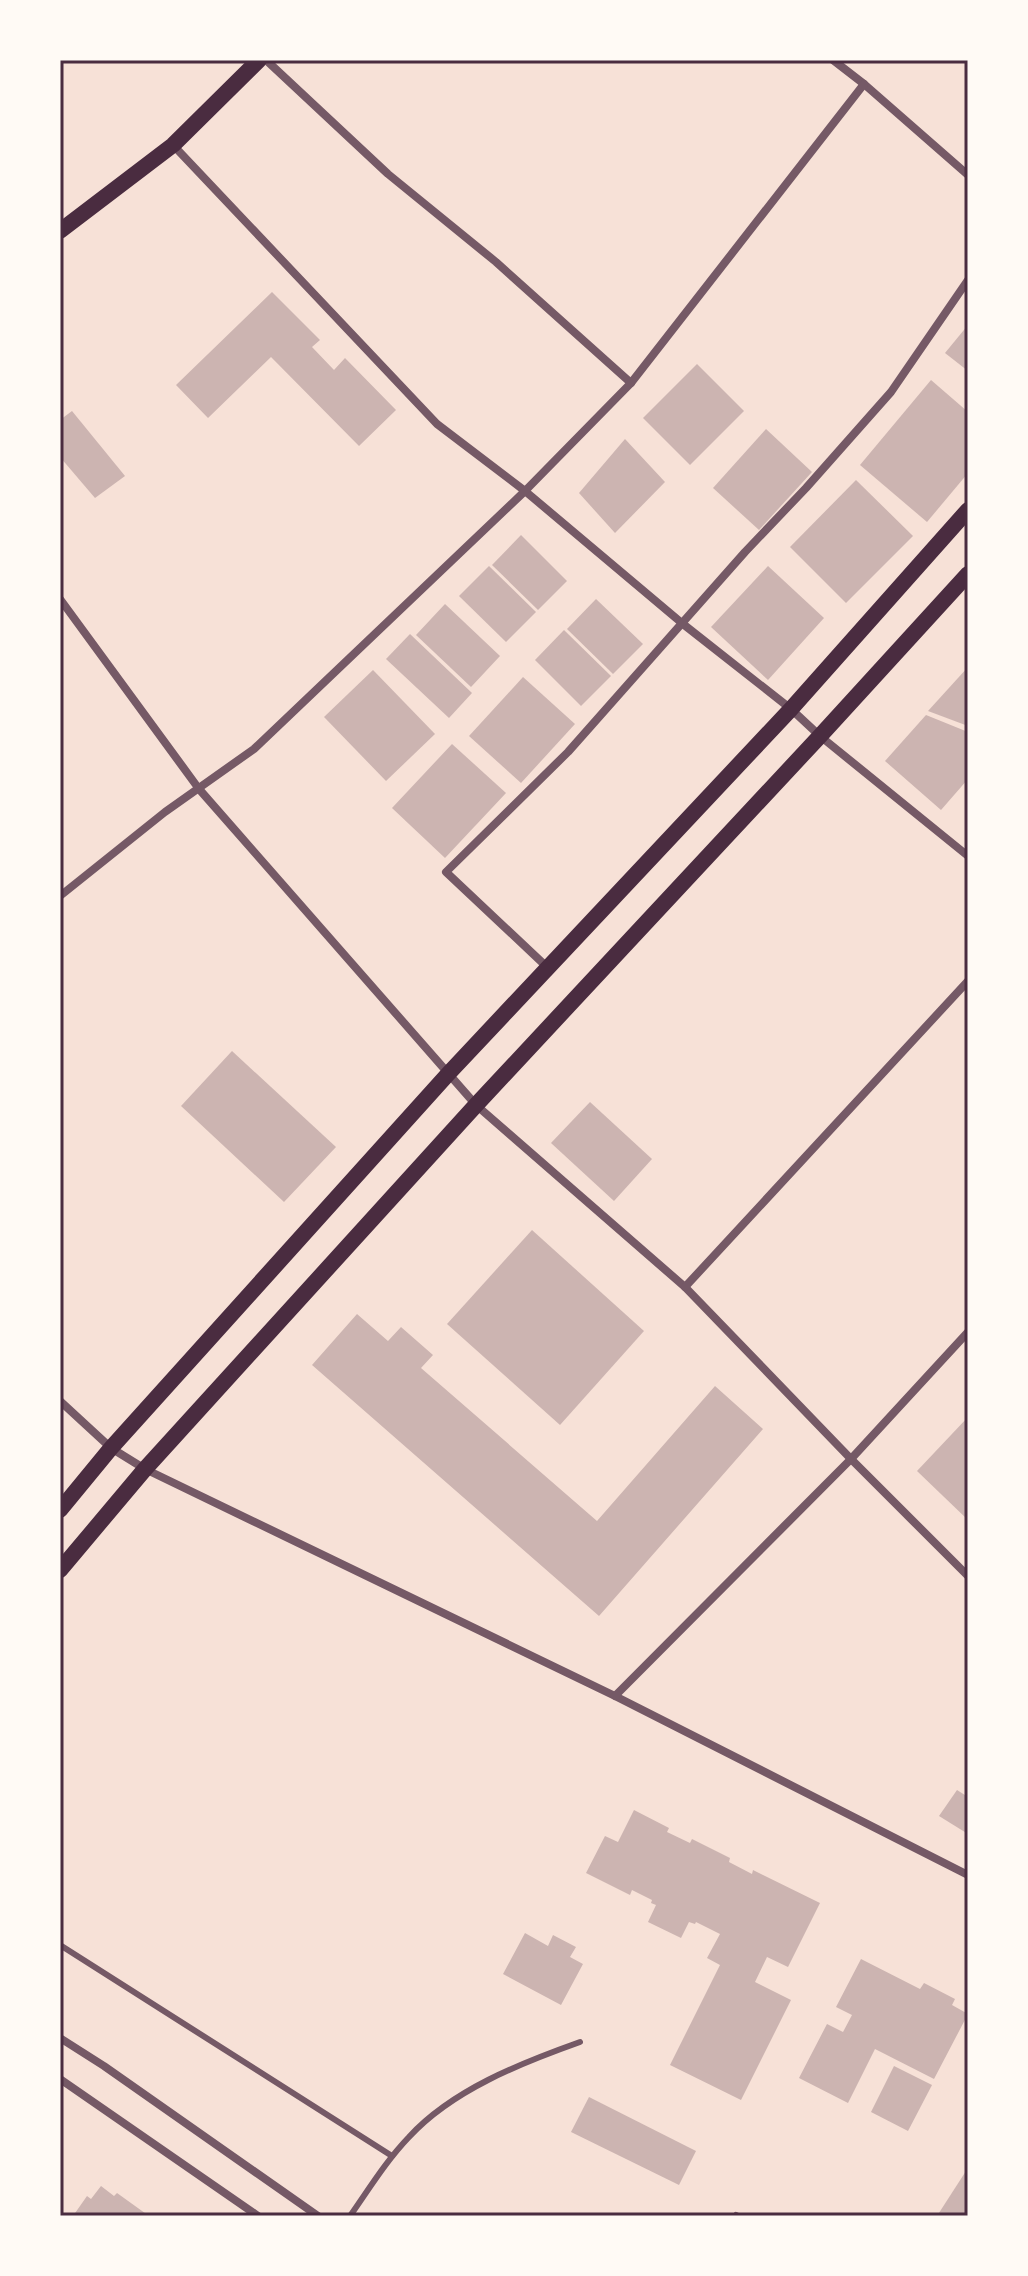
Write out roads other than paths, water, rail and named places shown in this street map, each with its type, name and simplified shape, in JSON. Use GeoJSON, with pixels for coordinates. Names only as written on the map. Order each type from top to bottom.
{"type":"FeatureCollection","features":[{"type":"Feature","properties":{"kind":"main road"},"geometry":{"type":"LineString","coordinates":[[60,231],[173,145],[259,60]]}},
{"type":"Feature","properties":{"kind":"main road"},"geometry":{"type":"LineString","coordinates":[[60,1510],[111,1448],[448,1074],[791,709],[968,510]]}},
{"type":"Feature","properties":{"kind":"main road"},"geometry":{"type":"LineString","coordinates":[[60,1570],[145,1469],[476,1105],[968,574]]}},
{"type":"Feature","properties":{"kind":"street"},"geometry":{"type":"LineString","coordinates":[[266,60],[388,174],[496,262],[631,383]]}},
{"type":"Feature","properties":{"kind":"street"},"geometry":{"type":"LineString","coordinates":[[833,60],[968,175]]}},
{"type":"Feature","properties":{"kind":"street"},"geometry":{"type":"LineString","coordinates":[[60,896],[165,812],[254,749],[525,491],[631,383],[864,84]]}},
{"type":"Feature","properties":{"kind":"street"},"geometry":{"type":"LineString","coordinates":[[173,145],[437,424],[525,491],[968,856]]}},
{"type":"Feature","properties":{"kind":"street"},"geometry":{"type":"LineString","coordinates":[[549,968],[446,872],[568,752],[891,392],[968,280]]}},
{"type":"Feature","properties":{"kind":"street"},"geometry":{"type":"LineString","coordinates":[[60,599],[199,789],[476,1105],[685,1287],[968,1576]]}},
{"type":"Feature","properties":{"kind":"street"},"geometry":{"type":"LineString","coordinates":[[685,1287],[968,981]]}},
{"type":"Feature","properties":{"kind":"street"},"geometry":{"type":"LineString","coordinates":[[615,1696],[851,1459],[968,1332]]}},
{"type":"Feature","properties":{"kind":"street"},"geometry":{"type":"LineString","coordinates":[[60,1401],[111,1448],[145,1469],[615,1696],[968,1875]]}},
{"type":"Feature","properties":{"kind":"street"},"geometry":{"type":"LineString","coordinates":[[60,2038],[318,2216]]}},
{"type":"Feature","properties":{"kind":"street"},"geometry":{"type":"LineString","coordinates":[[60,2079],[258,2216]]}},
{"type":"Feature","properties":{"kind":"lane"},"geometry":{"type":"LineString","coordinates":[[60,1945],[392,2156]]}},
{"type":"Feature","properties":{"kind":"lane"},"geometry":{"type":"LineString","coordinates":[[350,2216],[392,2156],[411,2134],[436,2113],[521,2064],[580,2042]]}}]}
